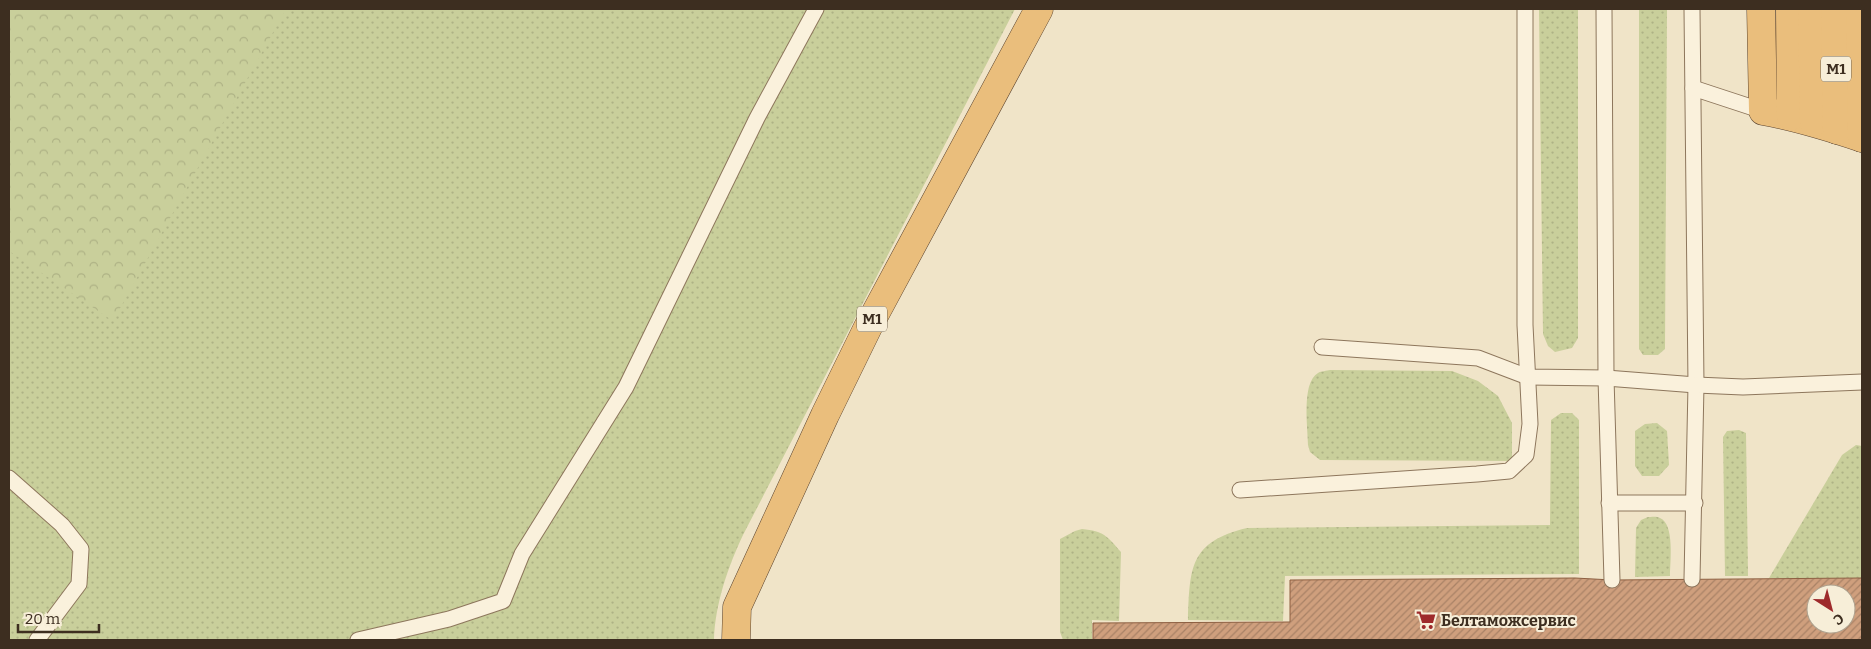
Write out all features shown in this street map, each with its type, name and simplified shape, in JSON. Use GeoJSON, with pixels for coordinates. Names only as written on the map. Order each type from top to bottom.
{"type":"FeatureCollection","features":[{"type":"Feature","properties":{"kind":"highway","name":"М1"},"geometry":{"type":"LineString","coordinates":[[736,640],[737,607],[825,415],[868,326],[1039,9]]}},
{"type":"Feature","properties":{"kind":"highway"},"geometry":{"type":"LineString","coordinates":[[1760,9],[1763,111],[1833,129]]}},
{"type":"Feature","properties":{"kind":"highway"},"geometry":{"type":"LineString","coordinates":[[1790,9],[1833,129]]}},
{"type":"Feature","properties":{"kind":"highway","name":"М1"},"geometry":{"type":"LineString","coordinates":[[1812,9],[1833,129]]}},
{"type":"Feature","properties":{"kind":"highway","name":"М1"},"geometry":{"type":"LineString","coordinates":[[1833,129],[1835,9]]}},
{"type":"Feature","properties":{"kind":"highway","name":"М1"},"geometry":{"type":"LineString","coordinates":[[1833,129],[1860,9]]}},
{"type":"Feature","properties":{"kind":"lane"},"geometry":{"type":"LineString","coordinates":[[358,640],[449,619],[503,601],[522,554],[626,387],[757,118],[816,9]]}},
{"type":"Feature","properties":{"kind":"lane"},"geometry":{"type":"LineString","coordinates":[[1240,490],[1508,471],[1526,456],[1530,424],[1525,325],[1525,9]]}},
{"type":"Feature","properties":{"kind":"lane"},"geometry":{"type":"LineString","coordinates":[[1604,9],[1606,378],[1612,580]]}},
{"type":"Feature","properties":{"kind":"lane"},"geometry":{"type":"LineString","coordinates":[[1692,9],[1696,385],[1692,579]]}},
{"type":"Feature","properties":{"kind":"lane"},"geometry":{"type":"LineString","coordinates":[[1693,88],[1763,111]]}},
{"type":"Feature","properties":{"kind":"lane"},"geometry":{"type":"LineString","coordinates":[[1322,347],[1478,358],[1528,378],[1606,378],[1742,387],[1862,382]]}},
{"type":"Feature","properties":{"kind":"lane"},"geometry":{"type":"LineString","coordinates":[[9,478],[62,525],[81,549],[79,584],[36,640]]}},
{"type":"Feature","properties":{"kind":"lane"},"geometry":{"type":"LineString","coordinates":[[1609,503],[1695,502]]}},
{"type":"Feature","properties":{"kind":"green space"},"geometry":{"type":"Polygon","coordinates":[[[9,9],[1015,9],[743,535],[723,586],[714,640],[9,640],[9,9]]]}},
{"type":"Feature","properties":{"kind":"green space"},"geometry":{"type":"Polygon","coordinates":[[[9,9],[286,9],[113,321],[9,251],[9,9]]]}},
{"type":"Feature","properties":{"kind":"green space"},"geometry":{"type":"Polygon","coordinates":[[[1539,9],[1578,9],[1578,338],[1572,348],[1555,352],[1548,346],[1543,334],[1539,9]]]}},
{"type":"Feature","properties":{"kind":"green space"},"geometry":{"type":"Polygon","coordinates":[[[1639,9],[1667,9],[1665,349],[1658,355],[1643,355],[1639,349],[1639,9]]]}},
{"type":"Feature","properties":{"kind":"green space"},"geometry":{"type":"Polygon","coordinates":[[[1330,370],[1452,371],[1478,381],[1498,396],[1512,423],[1512,461],[1320,460],[1310,452],[1308,445],[1307,396],[1313,378],[1319,372],[1330,370]]]}},
{"type":"Feature","properties":{"kind":"green space"},"geometry":{"type":"Polygon","coordinates":[[[1561,413],[1572,413],[1579,420],[1579,574],[1285,576],[1283,621],[1188,620],[1190,586],[1196,560],[1203,550],[1214,541],[1247,528],[1550,525],[1551,420],[1561,413]]]}},
{"type":"Feature","properties":{"kind":"green space"},"geometry":{"type":"Polygon","coordinates":[[[1657,423],[1667,431],[1669,465],[1659,476],[1642,476],[1635,466],[1635,431],[1645,424],[1657,423]]]}},
{"type":"Feature","properties":{"kind":"green space"},"geometry":{"type":"Polygon","coordinates":[[[1739,430],[1746,433],[1748,576],[1725,576],[1723,437],[1727,431],[1739,430]]]}},
{"type":"Feature","properties":{"kind":"green space"},"geometry":{"type":"Polygon","coordinates":[[[1856,445],[1862,446],[1862,578],[1769,578],[1842,455],[1856,445]]]}},
{"type":"Feature","properties":{"kind":"green space"},"geometry":{"type":"Polygon","coordinates":[[[1648,517],[1660,518],[1668,528],[1671,544],[1670,576],[1635,577],[1636,528],[1641,520],[1648,517]]]}},
{"type":"Feature","properties":{"kind":"green space"},"geometry":{"type":"Polygon","coordinates":[[[1082,529],[1104,535],[1121,552],[1119,621],[1092,620],[1092,640],[1063,640],[1060,632],[1060,539],[1082,529]]]}},
{"type":"Feature","properties":{"kind":"building"},"geometry":{"type":"Polygon","coordinates":[[[1862,578],[1862,640],[1093,640],[1093,623],[1290,622],[1290,580],[1862,578]]]}},
{"type":"Feature","properties":{"kind":"place","name":"Белтаможсервис"},"geometry":{"type":"Point","coordinates":[1426,620]}}]}
